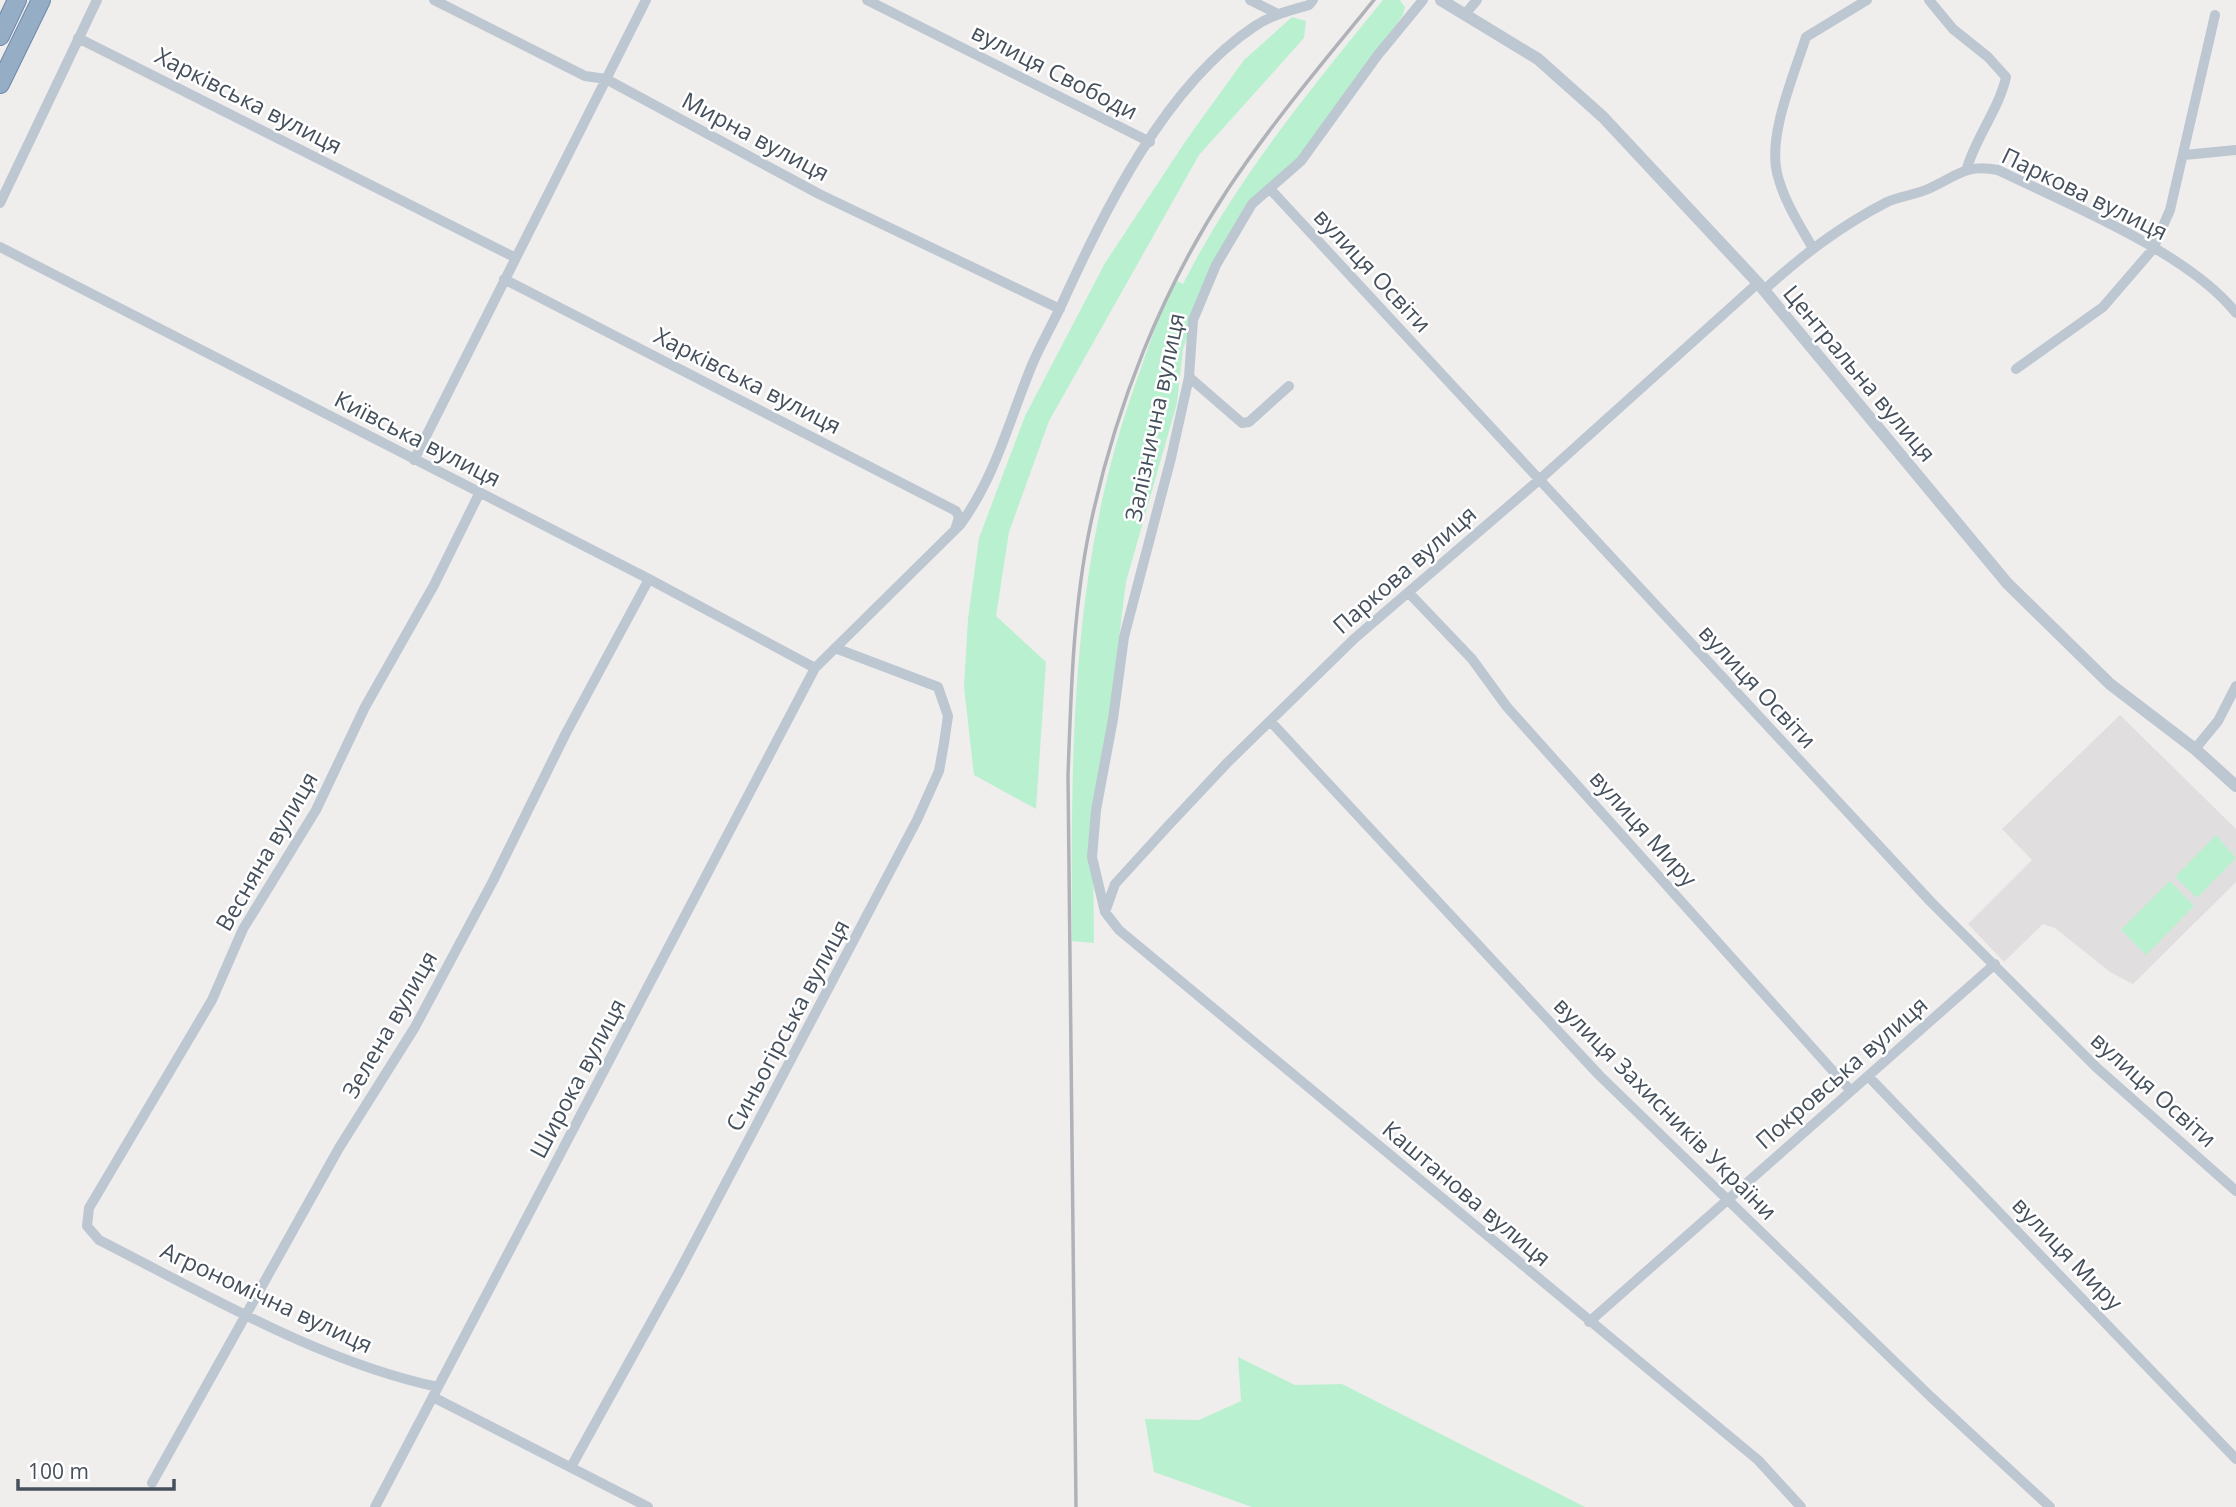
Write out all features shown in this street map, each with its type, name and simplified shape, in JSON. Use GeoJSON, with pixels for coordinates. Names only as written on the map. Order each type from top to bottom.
{"type":"FeatureCollection","features":[{"type":"Feature","properties":{"kind":"highway"},"geometry":{"type":"LineString","coordinates":[[0,36],[17,0]]}},
{"type":"Feature","properties":{"kind":"highway"},"geometry":{"type":"LineString","coordinates":[[0,84],[41,0]]}},
{"type":"Feature","properties":{"kind":"street"},"geometry":{"type":"LineString","coordinates":[[0,204],[97,0]]}},
{"type":"Feature","properties":{"kind":"street","name":"Мирна вулиця"},"geometry":{"type":"LineString","coordinates":[[434,0],[585,76],[606,79],[819,194],[1060,309]]}},
{"type":"Feature","properties":{"kind":"street"},"geometry":{"type":"LineString","coordinates":[[414,460],[514,257],[646,0]]}},
{"type":"Feature","properties":{"kind":"street","name":"вулиця Свободи"},"geometry":{"type":"LineString","coordinates":[[867,0],[1150,142]]}},
{"type":"Feature","properties":{"kind":"street"},"geometry":{"type":"LineString","coordinates":[[1250,0],[1278,14]]}},
{"type":"Feature","properties":{"kind":"street","name":"Широка вулиця"},"geometry":{"type":"LineString","coordinates":[[375,1507],[815,668],[955,529],[975,504],[990,478],[1032,365],[1092,235],[1174,105],[1206,68],[1255,26],[1278,14],[1309,5],[1313,0]]}},
{"type":"Feature","properties":{"kind":"street","name":"Залізнична вулиця"},"geometry":{"type":"LineString","coordinates":[[1105,912],[1092,857],[1096,810],[1114,719],[1124,637],[1171,458],[1189,377],[1193,320],[1204,291],[1245,215],[1301,161],[1377,56],[1423,0]]}},
{"type":"Feature","properties":{"kind":"street","name":"Центральна вулиця"},"geometry":{"type":"LineString","coordinates":[[1441,0],[1538,59],[1603,117],[1761,287],[2007,583],[2110,684],[2195,749],[2236,786]]}},
{"type":"Feature","properties":{"kind":"street"},"geometry":{"type":"LineString","coordinates":[[1466,13],[1477,0]]}},
{"type":"Feature","properties":{"kind":"street"},"geometry":{"type":"LineString","coordinates":[[1812,247],[1783,191],[1777,171],[1776,144],[1805,37],[1867,0]]}},
{"type":"Feature","properties":{"kind":"street"},"geometry":{"type":"LineString","coordinates":[[1929,0],[1953,29],[1988,57],[2006,77],[2003,92],[1973,148],[1966,168]]}},
{"type":"Feature","properties":{"kind":"street"},"geometry":{"type":"LineString","coordinates":[[2016,369],[2103,307],[2153,248],[2170,210],[2215,15]]}},
{"type":"Feature","properties":{"kind":"street","name":"Харківська вулиця"},"geometry":{"type":"LineString","coordinates":[[78,38],[514,257]]}},
{"type":"Feature","properties":{"kind":"street"},"geometry":{"type":"LineString","coordinates":[[2184,155],[2236,150]]}},
{"type":"Feature","properties":{"kind":"street","name":"Паркова вулиця"},"geometry":{"type":"LineString","coordinates":[[1105,912],[1115,884],[1227,763],[1355,638],[1761,287],[1812,247],[1889,201],[1928,189],[1966,168],[1998,170],[2153,248],[2191,271],[2236,313]]}},
{"type":"Feature","properties":{"kind":"street","name":"вулиця Освіти"},"geometry":{"type":"LineString","coordinates":[[1270,189],[1931,902],[2096,1068],[2236,1191]]}},
{"type":"Feature","properties":{"kind":"street","name":"Київська вулиця"},"geometry":{"type":"LineString","coordinates":[[0,247],[649,579],[815,668]]}},
{"type":"Feature","properties":{"kind":"street","name":"Харківська вулиця"},"geometry":{"type":"LineString","coordinates":[[504,279],[956,511],[959,517],[955,529]]}},
{"type":"Feature","properties":{"kind":"street"},"geometry":{"type":"LineString","coordinates":[[1189,377],[1242,423],[1249,422],[1289,386]]}},
{"type":"Feature","properties":{"kind":"street","name":"Весняна вулиця"},"geometry":{"type":"LineString","coordinates":[[87,1226],[89,1208],[212,1000],[243,929],[316,810],[365,707],[434,584],[479,494]]}},
{"type":"Feature","properties":{"kind":"street","name":"Зелена вулиця"},"geometry":{"type":"LineString","coordinates":[[152,1483],[339,1148],[415,1027],[493,880],[566,733],[649,579]]}},
{"type":"Feature","properties":{"kind":"street","name":"вулиця Миру"},"geometry":{"type":"LineString","coordinates":[[1409,593],[1472,659],[1507,707],[1850,1090]]}},
{"type":"Feature","properties":{"kind":"street","name":"Синьогірська вулиця"},"geometry":{"type":"LineString","coordinates":[[571,1467],[818,1012],[939,771],[948,716],[938,687],[835,648]]}},
{"type":"Feature","properties":{"kind":"street"},"geometry":{"type":"LineString","coordinates":[[2195,749],[2218,721],[2236,686]]}},
{"type":"Feature","properties":{"kind":"street","name":"вулиця Захисників України"},"geometry":{"type":"LineString","coordinates":[[1270,721],[1599,1075],[1931,1397],[2050,1507]]}},
{"type":"Feature","properties":{"kind":"street","name":"Каштанова вулиця"},"geometry":{"type":"LineString","coordinates":[[1105,912],[1119,930],[1758,1460],[1801,1507]]}},
{"type":"Feature","properties":{"kind":"street","name":"Покровська вулиця"},"geometry":{"type":"LineString","coordinates":[[1590,1322],[1994,964]]}},
{"type":"Feature","properties":{"kind":"street","name":"вулиця Миру"},"geometry":{"type":"LineString","coordinates":[[1868,1076],[2236,1460]]}},
{"type":"Feature","properties":{"kind":"street","name":"Агрономічна вулиця"},"geometry":{"type":"LineString","coordinates":[[87,1226],[99,1240],[247,1314],[363,1366],[435,1392],[648,1507]]}},
{"type":"Feature","properties":{"kind":"shaded area"},"geometry":{"type":"Polygon","coordinates":[[[2120,715],[2236,829],[2236,882],[2133,984],[2110,972],[2055,928],[2043,924],[2004,962],[1968,924],[2032,860],[2002,829],[2120,715]]]}},
{"type":"Feature","properties":{"kind":"green space"},"geometry":{"type":"Polygon","coordinates":[[[1383,0],[1400,0],[1405,7],[1403,15],[1300,156],[1263,192],[1204,290],[1183,349],[1177,403],[1126,582],[1093,846],[1094,943],[1072,941],[1074,729],[1086,591],[1114,454],[1135,385],[1159,319],[1177,281],[1183,284],[1226,208],[1250,172],[1383,0]]]}},
{"type":"Feature","properties":{"kind":"green space"},"geometry":{"type":"Polygon","coordinates":[[[1292,17],[1306,21],[1304,38],[1199,155],[1049,421],[1009,532],[996,616],[1046,662],[1036,809],[974,775],[964,687],[968,619],[979,538],[1025,416],[1105,263],[1187,139],[1244,60],[1292,17]]]}},
{"type":"Feature","properties":{"kind":"green space"},"geometry":{"type":"Polygon","coordinates":[[[2216,835],[2236,858],[2197,898],[2175,877],[2216,835]]]}},
{"type":"Feature","properties":{"kind":"green space"},"geometry":{"type":"Polygon","coordinates":[[[2170,881],[2194,906],[2146,955],[2121,930],[2170,881]]]}},
{"type":"Feature","properties":{"kind":"green space"},"geometry":{"type":"Polygon","coordinates":[[[1238,1357],[1295,1385],[1342,1384],[1585,1507],[1252,1507],[1154,1472],[1145,1419],[1199,1420],[1241,1401],[1238,1357]]]}},
{"type":"Feature","properties":{"kind":"railway"},"geometry":{"type":"LineString","coordinates":[[1076,1507],[1068,776],[1076,619],[1090,527],[1100,482],[1127,395],[1161,309],[1182,268],[1228,189],[1262,140],[1374,0]]}}]}
